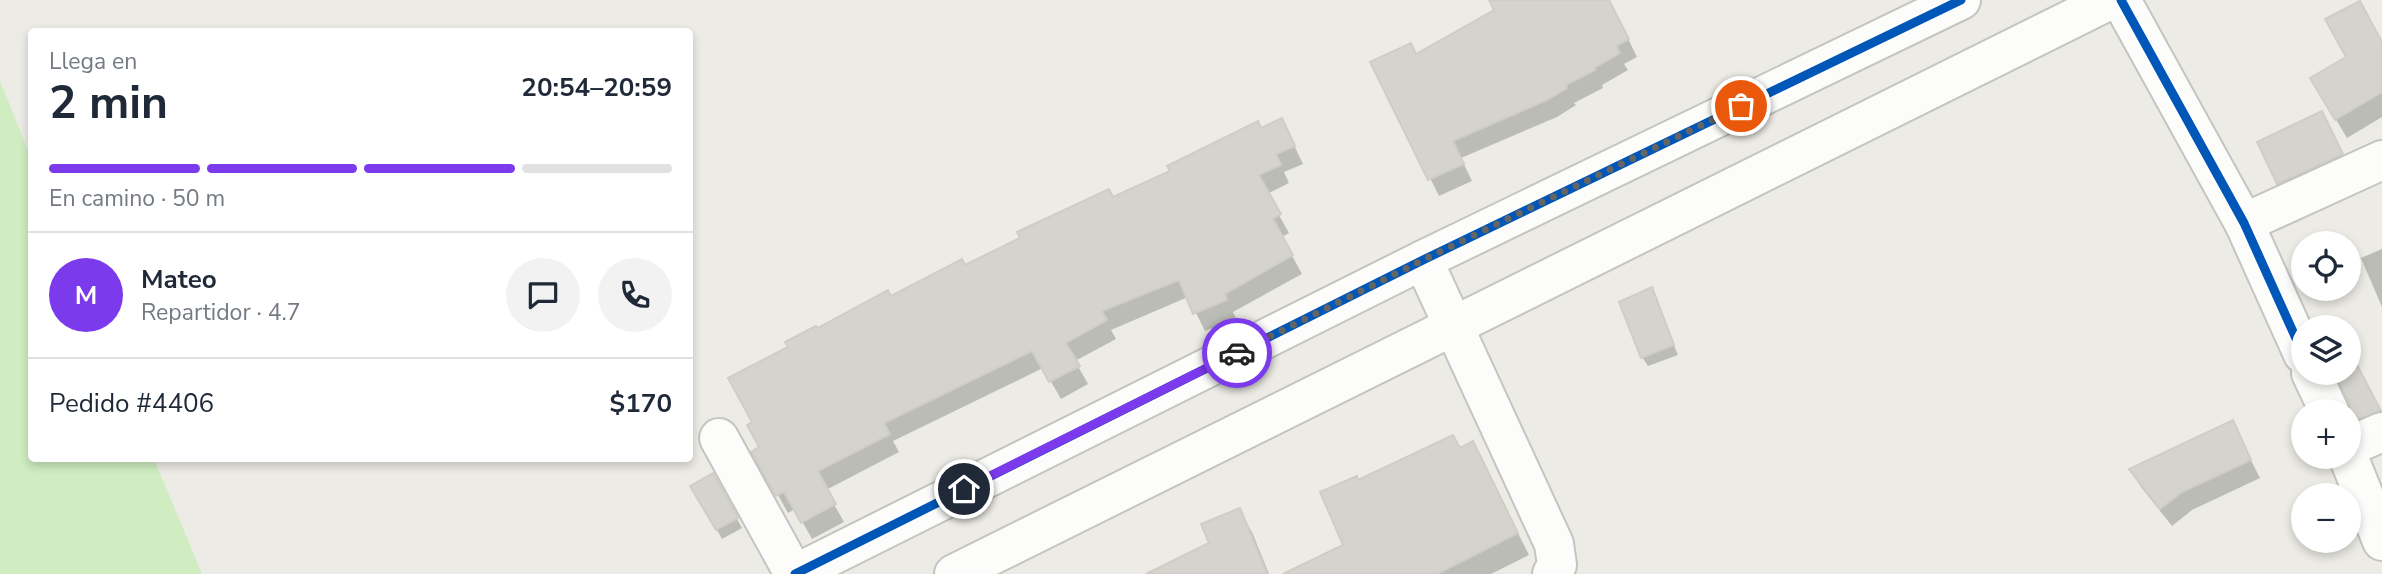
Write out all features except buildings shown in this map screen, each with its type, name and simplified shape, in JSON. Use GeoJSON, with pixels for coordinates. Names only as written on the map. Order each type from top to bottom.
{"type":"FeatureCollection","features":[{"type":"Feature","properties":{"kind":"street"},"geometry":{"type":"LineString","coordinates":[[719,438],[795,574],[1423,260],[1961,0]]}},
{"type":"Feature","properties":{"kind":"street"},"geometry":{"type":"LineString","coordinates":[[954,574],[2110,0]]}},
{"type":"Feature","properties":{"kind":"street"},"geometry":{"type":"LineString","coordinates":[[2121,0],[2244,223],[2291,327]]}},
{"type":"Feature","properties":{"kind":"street"},"geometry":{"type":"LineString","coordinates":[[2244,223],[2382,160]]}},
{"type":"Feature","properties":{"kind":"street"},"geometry":{"type":"LineString","coordinates":[[1423,260],[1554,544],[1557,565],[1552,574]]}},
{"type":"Feature","properties":{"kind":"street"},"geometry":{"type":"LineString","coordinates":[[2361,441],[2382,432]]}},
{"type":"Feature","properties":{"kind":"street"},"geometry":{"type":"LineString","coordinates":[[2353,469],[2382,541]]}},
{"type":"Feature","properties":{"kind":"green space"},"geometry":{"type":"Polygon","coordinates":[[[0,81],[28,151],[28,462],[155,462],[202,574],[0,574],[0,81]]]}},
{"type":"Feature","properties":{"kind":"cycle path"},"geometry":{"type":"LineString","coordinates":[[795,574],[1423,260],[1961,0]]}},
{"type":"Feature","properties":{"kind":"cycle path"},"geometry":{"type":"LineString","coordinates":[[2121,0],[2244,223],[2291,327]]}},
{"type":"Feature","properties":{"kind":"way so far"},"geometry":{"type":"LineString","coordinates":[[1237,353],[1741,106]]}},
{"type":"Feature","properties":{"kind":"route"},"geometry":{"type":"LineString","coordinates":[[964,489],[1237,353]]}}]}
